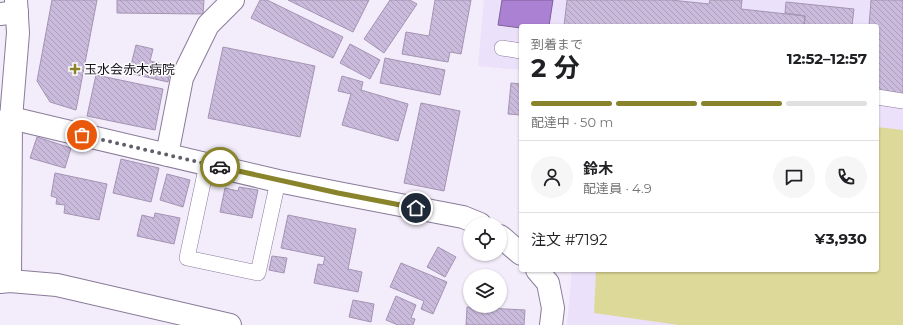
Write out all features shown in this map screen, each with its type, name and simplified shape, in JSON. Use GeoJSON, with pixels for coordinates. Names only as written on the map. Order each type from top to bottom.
{"type":"FeatureCollection","features":[{"type":"Feature","properties":{"kind":"street"},"geometry":{"type":"LineString","coordinates":[[167,155],[182,78],[208,25],[233,0]]}},
{"type":"Feature","properties":{"kind":"street"},"geometry":{"type":"LineString","coordinates":[[11,8],[18,33],[6,120],[5,281],[57,285],[230,325]]}},
{"type":"Feature","properties":{"kind":"street"},"geometry":{"type":"LineString","coordinates":[[6,120],[338,193],[463,217]]}},
{"type":"Feature","properties":{"kind":"street"},"geometry":{"type":"LineString","coordinates":[[507,242],[519,252]]}},
{"type":"Feature","properties":{"kind":"street"},"geometry":{"type":"LineString","coordinates":[[539,272],[548,282],[553,308],[551,325]]}},
{"type":"Feature","properties":{"kind":"lane"},"geometry":{"type":"LineString","coordinates":[[502,48],[519,51]]}},
{"type":"Feature","properties":{"kind":"lane"},"geometry":{"type":"LineString","coordinates":[[879,97],[903,101]]}},
{"type":"Feature","properties":{"kind":"lane"},"geometry":{"type":"LineString","coordinates":[[207,164],[187,258],[258,273],[278,180]]}},
{"type":"Feature","properties":{"kind":"shaded area"},"geometry":{"type":"Polygon","coordinates":[[[484,0],[903,0],[903,325],[567,325],[572,272],[879,272],[879,24],[519,24],[519,70],[478,66],[484,0]]]}},
{"type":"Feature","properties":{"kind":"shaded area"},"geometry":{"type":"Polygon","coordinates":[[[502,0],[553,0],[549,24],[519,24],[519,28],[498,25],[502,0]]]}},
{"type":"Feature","properties":{"kind":"shaded area"},"geometry":{"type":"Polygon","coordinates":[[[879,127],[903,130],[903,325],[679,325],[594,313],[596,272],[879,272],[879,127]]]}},
{"type":"Feature","properties":{"kind":"building"},"geometry":{"type":"Polygon","coordinates":[[[52,0],[97,0],[76,110],[50,102],[37,81],[52,0]]]}},
{"type":"Feature","properties":{"kind":"building"},"geometry":{"type":"Polygon","coordinates":[[[117,0],[204,0],[203,14],[117,13],[117,0]]]}},
{"type":"Feature","properties":{"kind":"building"},"geometry":{"type":"Polygon","coordinates":[[[260,0],[267,0],[343,37],[333,58],[251,18],[260,0]]]}},
{"type":"Feature","properties":{"kind":"building"},"geometry":{"type":"Polygon","coordinates":[[[288,0],[369,0],[353,32],[288,0]]]}},
{"type":"Feature","properties":{"kind":"building"},"geometry":{"type":"Polygon","coordinates":[[[390,0],[410,0],[417,4],[384,53],[364,39],[390,0]]]}},
{"type":"Feature","properties":{"kind":"building"},"geometry":{"type":"Polygon","coordinates":[[[435,0],[471,0],[461,54],[450,52],[448,62],[402,54],[406,32],[429,36],[435,0]]]}},
{"type":"Feature","properties":{"kind":"building"},"geometry":{"type":"Polygon","coordinates":[[[567,0],[671,0],[709,4],[710,0],[742,0],[741,9],[805,16],[804,24],[564,24],[567,0]]]}},
{"type":"Feature","properties":{"kind":"building"},"geometry":{"type":"Polygon","coordinates":[[[871,0],[903,0],[903,96],[879,93],[879,24],[869,24],[871,0]]]}},
{"type":"Feature","properties":{"kind":"building"},"geometry":{"type":"Polygon","coordinates":[[[786,2],[854,9],[852,24],[804,24],[805,16],[785,13],[786,2]]]}},
{"type":"Feature","properties":{"kind":"building"},"geometry":{"type":"Polygon","coordinates":[[[350,44],[380,60],[370,79],[340,63],[350,44]]]}},
{"type":"Feature","properties":{"kind":"building"},"geometry":{"type":"Polygon","coordinates":[[[136,45],[153,49],[150,61],[171,66],[168,82],[129,73],[136,45]]]}},
{"type":"Feature","properties":{"kind":"building"},"geometry":{"type":"Polygon","coordinates":[[[223,47],[315,66],[300,137],[208,118],[223,47]]]}},
{"type":"Feature","properties":{"kind":"building"},"geometry":{"type":"Polygon","coordinates":[[[385,58],[445,70],[440,95],[380,83],[385,58]]]}},
{"type":"Feature","properties":{"kind":"building"},"geometry":{"type":"Polygon","coordinates":[[[96,75],[163,89],[155,130],[87,116],[96,75]]]}},
{"type":"Feature","properties":{"kind":"building"},"geometry":{"type":"Polygon","coordinates":[[[342,76],[363,82],[361,90],[408,104],[398,141],[342,125],[351,94],[338,91],[342,76]]]}},
{"type":"Feature","properties":{"kind":"building"},"geometry":{"type":"Polygon","coordinates":[[[511,83],[519,84],[519,115],[508,114],[511,83]]]}},
{"type":"Feature","properties":{"kind":"building"},"geometry":{"type":"Polygon","coordinates":[[[421,103],[460,111],[444,191],[404,183],[421,103]]]}},
{"type":"Feature","properties":{"kind":"building"},"geometry":{"type":"Polygon","coordinates":[[[37,137],[71,148],[65,168],[30,158],[37,137]]]}},
{"type":"Feature","properties":{"kind":"building"},"geometry":{"type":"Polygon","coordinates":[[[121,159],[159,168],[151,202],[113,193],[121,159]]]}},
{"type":"Feature","properties":{"kind":"building"},"geometry":{"type":"Polygon","coordinates":[[[55,173],[107,184],[99,220],[64,213],[65,205],[56,204],[57,198],[51,196],[55,173]]]}},
{"type":"Feature","properties":{"kind":"building"},"geometry":{"type":"Polygon","coordinates":[[[167,174],[190,180],[183,207],[160,200],[167,174]]]}},
{"type":"Feature","properties":{"kind":"building"},"geometry":{"type":"Polygon","coordinates":[[[239,187],[258,190],[252,218],[220,212],[225,188],[238,191],[239,187]]]}},
{"type":"Feature","properties":{"kind":"building"},"geometry":{"type":"Polygon","coordinates":[[[155,213],[180,218],[174,244],[137,236],[142,215],[154,218],[155,213]]]}},
{"type":"Feature","properties":{"kind":"building"},"geometry":{"type":"Polygon","coordinates":[[[288,215],[356,229],[348,269],[362,272],[358,292],[314,283],[318,264],[323,265],[325,257],[281,248],[288,215]]]}},
{"type":"Feature","properties":{"kind":"building"},"geometry":{"type":"Polygon","coordinates":[[[438,247],[456,257],[445,277],[427,267],[438,247]]]}},
{"type":"Feature","properties":{"kind":"building"},"geometry":{"type":"Polygon","coordinates":[[[272,256],[287,258],[284,273],[269,270],[272,256]]]}},
{"type":"Feature","properties":{"kind":"building"},"geometry":{"type":"Polygon","coordinates":[[[401,263],[447,282],[433,314],[421,309],[424,301],[390,287],[401,263]]]}},
{"type":"Feature","properties":{"kind":"building"},"geometry":{"type":"Polygon","coordinates":[[[396,296],[416,305],[411,318],[415,319],[413,325],[398,325],[386,320],[396,296]]]}},
{"type":"Feature","properties":{"kind":"building"},"geometry":{"type":"Polygon","coordinates":[[[353,300],[374,304],[371,322],[349,317],[353,300]]]}},
{"type":"Feature","properties":{"kind":"building"},"geometry":{"type":"Polygon","coordinates":[[[507,309],[525,310],[524,325],[466,325],[467,313],[507,313],[507,309]]]}},
{"type":"Feature","properties":{"kind":"way so far"},"geometry":{"type":"LineString","coordinates":[[82,135],[220,167]]}},
{"type":"Feature","properties":{"kind":"place","name":"玉水会赤木病院"},"geometry":{"type":"Point","coordinates":[75,69]}},
{"type":"Feature","properties":{"kind":"route"},"geometry":{"type":"LineString","coordinates":[[220,167],[338,193],[416,208]]}}]}
